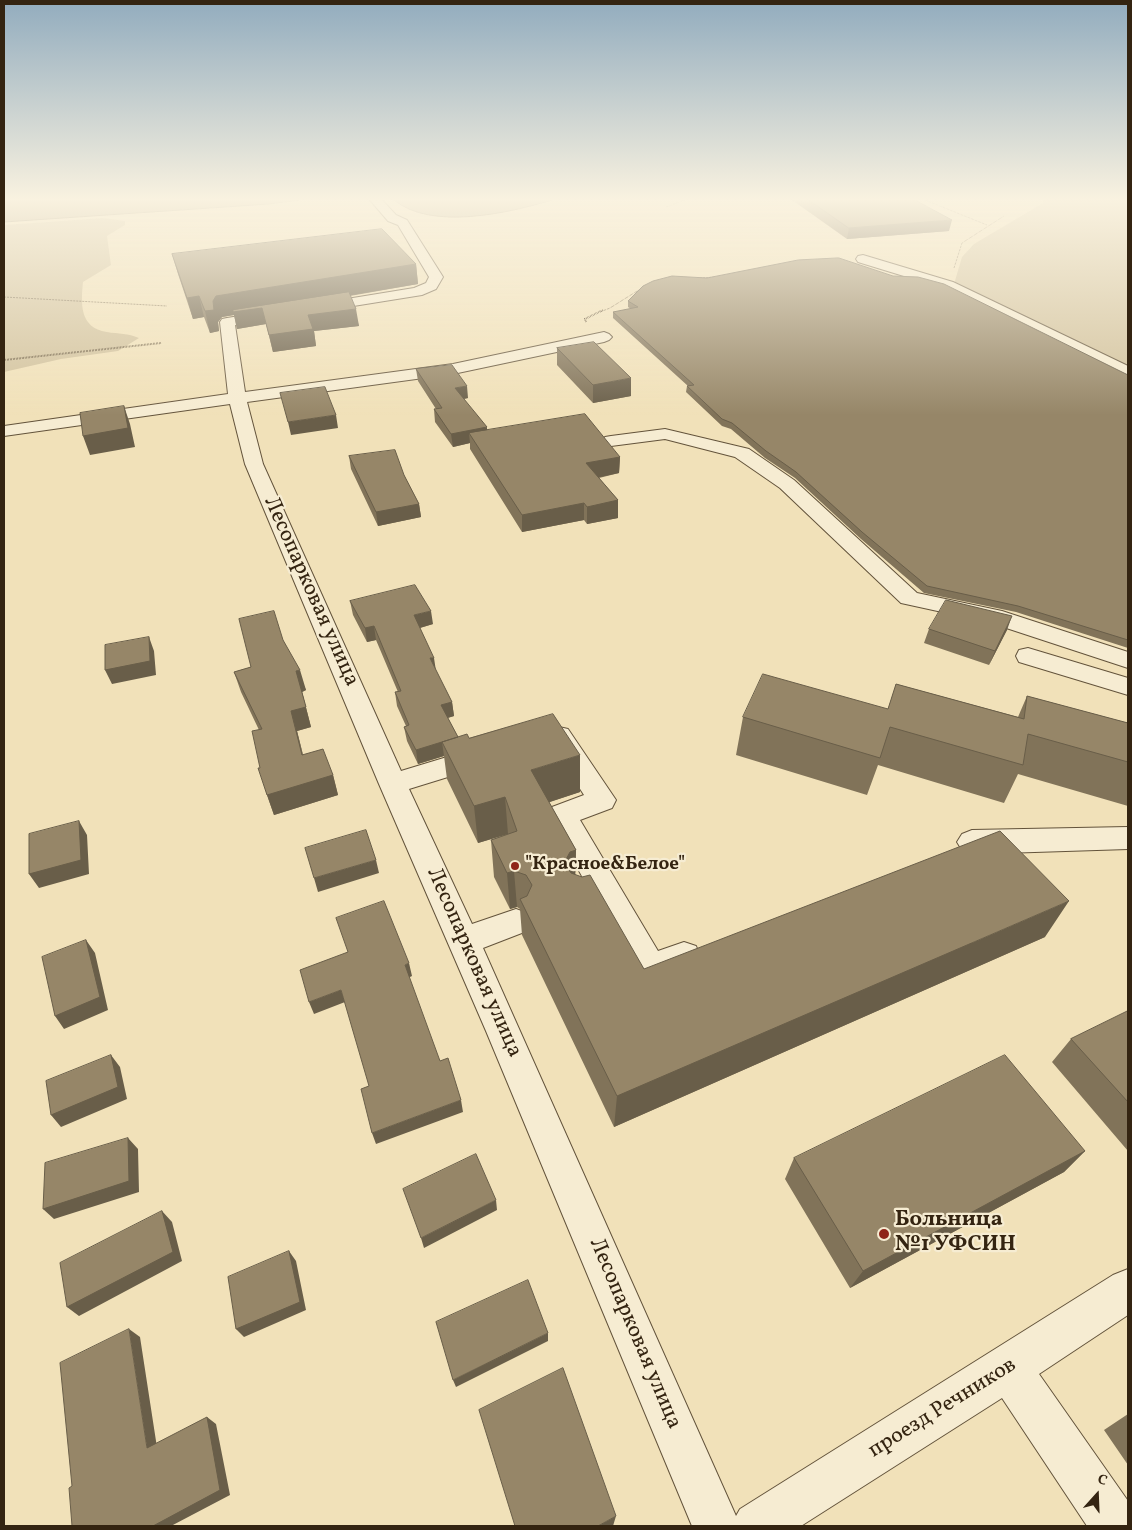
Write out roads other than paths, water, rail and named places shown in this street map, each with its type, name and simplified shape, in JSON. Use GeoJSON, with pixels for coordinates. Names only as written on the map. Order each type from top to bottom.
{"type":"FeatureCollection","features":[{"type":"Feature","properties":{"kind":"street"},"geometry":{"type":"LineString","coordinates":[[303,310],[417,292],[431,286],[436,277],[433,271]]}},
{"type":"Feature","properties":{"kind":"street"},"geometry":{"type":"LineString","coordinates":[[906,271],[948,286],[1128,372]]}},
{"type":"Feature","properties":{"kind":"street","name":"Лесопарковая улица"},"geometry":{"type":"LineString","coordinates":[[284,313],[227,322],[237,398],[254,464],[464,941],[716,1526]]}},
{"type":"Feature","properties":{"kind":"street"},"geometry":{"type":"LineString","coordinates":[[4,432],[453,369],[602,337]]}},
{"type":"Feature","properties":{"kind":"street"},"geometry":{"type":"LineString","coordinates":[[611,441],[665,434],[742,453],[787,484],[909,598],[994,616],[1128,660]]}},
{"type":"Feature","properties":{"kind":"street"},"geometry":{"type":"LineString","coordinates":[[1028,656],[1128,688]]}},
{"type":"Feature","properties":{"kind":"street"},"geometry":{"type":"LineString","coordinates":[[394,784],[556,732],[602,800],[562,815],[594,894],[651,969],[706,947]]}},
{"type":"Feature","properties":{"kind":"street"},"geometry":{"type":"LineString","coordinates":[[947,852],[975,841],[1128,838]]}},
{"type":"Feature","properties":{"kind":"street"},"geometry":{"type":"LineString","coordinates":[[464,941],[516,922]]}},
{"type":"Feature","properties":{"kind":"street","name":"проезд Речников"},"geometry":{"type":"LineString","coordinates":[[757,1526],[1128,1290]]}},
{"type":"Feature","properties":{"kind":"street"},"geometry":{"type":"LineString","coordinates":[[1008,1368],[1116,1526]]}},
{"type":"Feature","properties":{"kind":"place","name":"\"Красное&Белое\""},"geometry":{"type":"Point","coordinates":[515,866]}},
{"type":"Feature","properties":{"kind":"place","name":"Больница №1 УФСИН"},"geometry":{"type":"Point","coordinates":[884,1234]}}]}
